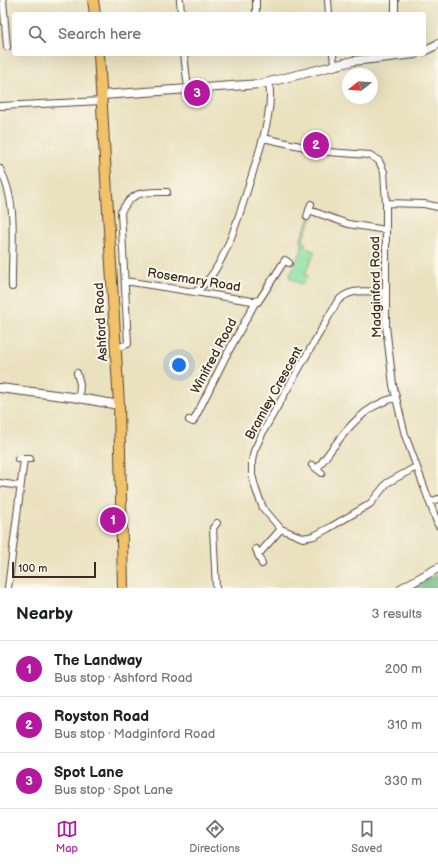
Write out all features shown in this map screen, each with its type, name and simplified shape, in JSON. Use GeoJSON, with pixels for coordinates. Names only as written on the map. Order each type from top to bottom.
{"type":"FeatureCollection","features":[{"type":"Feature","properties":{"kind":"main road"},"geometry":{"type":"LineString","coordinates":[[93,0],[95,12]]}},
{"type":"Feature","properties":{"kind":"main road","name":"Ashford Road"},"geometry":{"type":"LineString","coordinates":[[99,56],[119,405],[123,588]]}},
{"type":"Feature","properties":{"kind":"street"},"geometry":{"type":"LineString","coordinates":[[3,0],[1,8],[7,47]]}},
{"type":"Feature","properties":{"kind":"street"},"geometry":{"type":"LineString","coordinates":[[180,0],[181,12]]}},
{"type":"Feature","properties":{"kind":"street"},"geometry":{"type":"LineString","coordinates":[[256,0],[256,12]]}},
{"type":"Feature","properties":{"kind":"street"},"geometry":{"type":"LineString","coordinates":[[328,0],[329,12]]}},
{"type":"Feature","properties":{"kind":"street"},"geometry":{"type":"LineString","coordinates":[[395,0],[395,12]]}},
{"type":"Feature","properties":{"kind":"street"},"geometry":{"type":"LineString","coordinates":[[426,50],[438,44]]}},
{"type":"Feature","properties":{"kind":"street"},"geometry":{"type":"LineString","coordinates":[[184,56],[188,89]]}},
{"type":"Feature","properties":{"kind":"street"},"geometry":{"type":"LineString","coordinates":[[333,56],[334,66]]}},
{"type":"Feature","properties":{"kind":"street"},"geometry":{"type":"LineString","coordinates":[[0,106],[269,83],[334,66],[371,58],[393,56]]}},
{"type":"Feature","properties":{"kind":"street"},"geometry":{"type":"LineString","coordinates":[[195,292],[202,288],[228,246],[263,138],[271,95],[269,83]]}},
{"type":"Feature","properties":{"kind":"street","name":"Madginford Road"},"geometry":{"type":"LineString","coordinates":[[263,138],[328,152],[370,155],[379,161],[384,172],[386,203],[386,333],[395,398],[416,467],[438,525]]}},
{"type":"Feature","properties":{"kind":"street"},"geometry":{"type":"LineString","coordinates":[[0,169],[7,184],[12,205],[12,287]]}},
{"type":"Feature","properties":{"kind":"street"},"geometry":{"type":"LineString","coordinates":[[116,348],[128,344],[126,281],[121,212],[127,201],[136,194],[158,190],[167,192]]}},
{"type":"Feature","properties":{"kind":"street"},"geometry":{"type":"LineString","coordinates":[[386,203],[424,204],[438,207]]}},
{"type":"Feature","properties":{"kind":"street"},"geometry":{"type":"LineString","coordinates":[[307,217],[310,207],[348,224],[386,230]]}},
{"type":"Feature","properties":{"kind":"street"},"geometry":{"type":"LineString","coordinates":[[108,210],[121,212]]}},
{"type":"Feature","properties":{"kind":"street","name":"Winifred Road"},"geometry":{"type":"LineString","coordinates":[[191,421],[257,302],[285,260],[289,263]]}},
{"type":"Feature","properties":{"kind":"street","name":"Rosemary Road"},"geometry":{"type":"LineString","coordinates":[[126,281],[257,302]]}},
{"type":"Feature","properties":{"kind":"street","name":"Bramley Crescent"},"geometry":{"type":"LineString","coordinates":[[385,292],[353,291],[344,294],[337,302],[264,430],[254,451],[252,475],[263,508],[280,529],[303,538],[314,536],[370,504],[387,483],[416,467]]}},
{"type":"Feature","properties":{"kind":"street"},"geometry":{"type":"LineString","coordinates":[[77,373],[80,384],[79,398]]}},
{"type":"Feature","properties":{"kind":"street"},"geometry":{"type":"LineString","coordinates":[[0,388],[79,398],[119,405]]}},
{"type":"Feature","properties":{"kind":"street"},"geometry":{"type":"LineString","coordinates":[[317,469],[338,439],[353,423],[370,409],[384,401],[395,398]]}},
{"type":"Feature","properties":{"kind":"street"},"geometry":{"type":"LineString","coordinates":[[8,588],[24,459]]}},
{"type":"Feature","properties":{"kind":"street"},"geometry":{"type":"LineString","coordinates":[[0,483],[20,486]]}},
{"type":"Feature","properties":{"kind":"street"},"geometry":{"type":"LineString","coordinates":[[430,502],[438,499]]}},
{"type":"Feature","properties":{"kind":"street"},"geometry":{"type":"LineString","coordinates":[[216,588],[212,528],[217,522]]}},
{"type":"Feature","properties":{"kind":"street"},"geometry":{"type":"LineString","coordinates":[[262,564],[257,552],[280,529]]}},
{"type":"Feature","properties":{"kind":"street"},"geometry":{"type":"LineString","coordinates":[[402,588],[438,568]]}},
{"type":"Feature","properties":{"kind":"green space"},"geometry":{"type":"Polygon","coordinates":[[[311,215],[313,216],[303,238],[306,247],[315,252],[305,274],[308,276],[302,285],[289,277],[302,249],[301,238],[311,215]]]}},
{"type":"Feature","properties":{"kind":"green space"},"geometry":{"type":"Polygon","coordinates":[[[438,574],[438,588],[411,588],[438,574]]]}},
{"type":"Feature","properties":{"kind":"place","name":"Spot Lane"},"geometry":{"type":"Point","coordinates":[197,93]}},
{"type":"Feature","properties":{"kind":"place","name":"Royston Road"},"geometry":{"type":"Point","coordinates":[316,145]}},
{"type":"Feature","properties":{"kind":"place","name":"The Landway"},"geometry":{"type":"Point","coordinates":[113,520]}}]}
